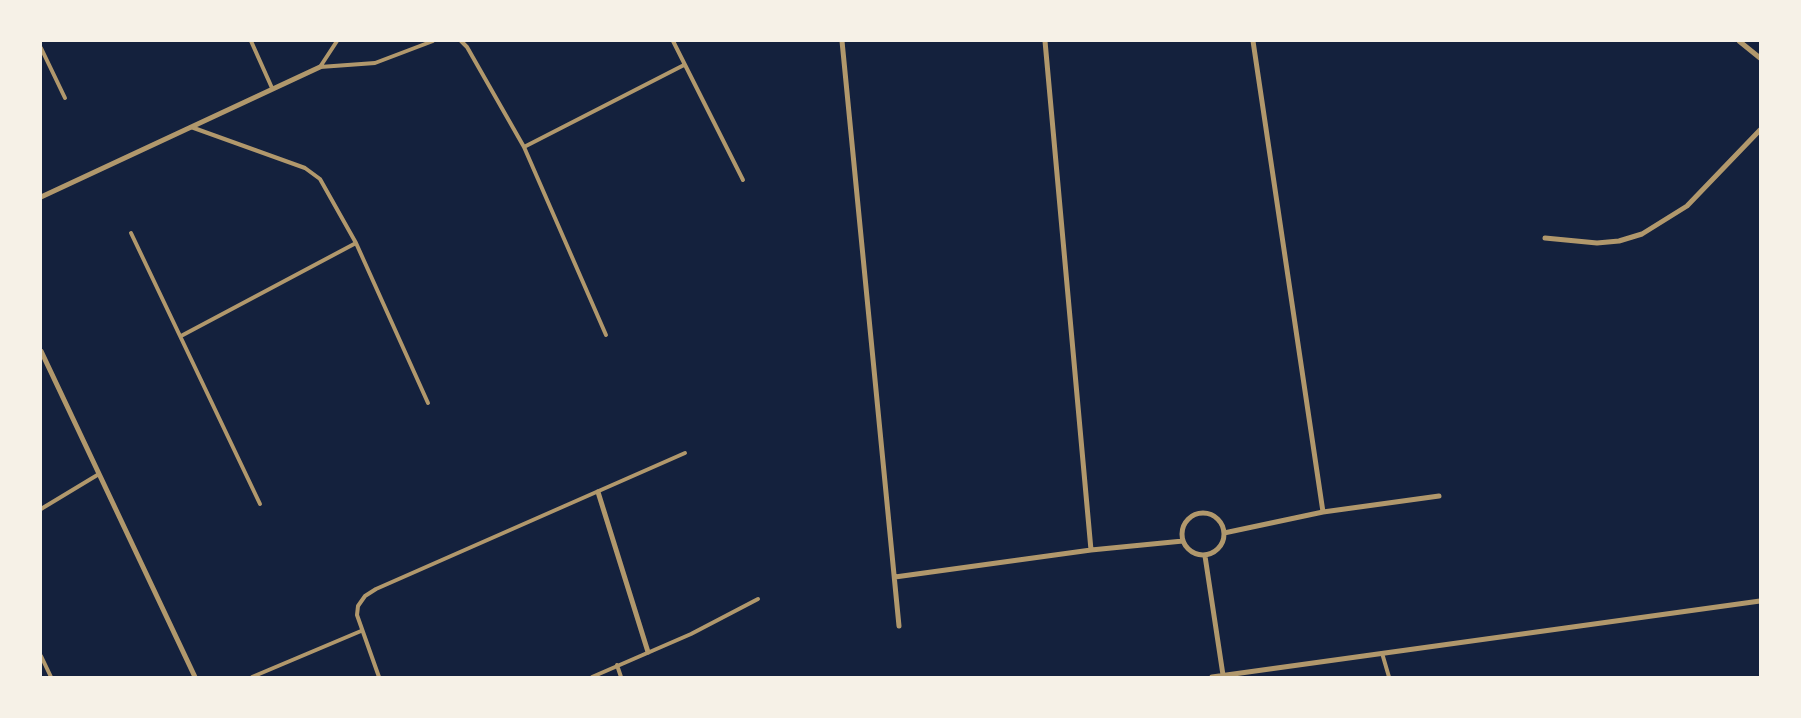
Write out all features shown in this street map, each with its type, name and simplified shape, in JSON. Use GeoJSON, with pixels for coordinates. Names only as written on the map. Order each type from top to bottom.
{"type":"FeatureCollection","features":[{"type":"Feature","properties":{"kind":"street"},"geometry":{"type":"LineString","coordinates":[[842,41],[899,626]]}},
{"type":"Feature","properties":{"kind":"street"},"geometry":{"type":"LineString","coordinates":[[1045,41],[1091,550]]}},
{"type":"Feature","properties":{"kind":"street"},"geometry":{"type":"LineString","coordinates":[[1253,41],[1324,512]]}},
{"type":"Feature","properties":{"kind":"street"},"geometry":{"type":"LineString","coordinates":[[1739,41],[1760,58]]}},
{"type":"Feature","properties":{"kind":"street"},"geometry":{"type":"LineString","coordinates":[[41,197],[320,67]]}},
{"type":"Feature","properties":{"kind":"street"},"geometry":{"type":"LineString","coordinates":[[1545,238],[1597,243],[1619,241],[1642,234],[1687,206],[1760,130]]}},
{"type":"Feature","properties":{"kind":"street"},"geometry":{"type":"LineString","coordinates":[[41,351],[196,677]]}},
{"type":"Feature","properties":{"kind":"street"},"geometry":{"type":"LineString","coordinates":[[598,492],[648,652]]}},
{"type":"Feature","properties":{"kind":"street"},"geometry":{"type":"LineString","coordinates":[[1224,533],[1324,512],[1439,496]]}},
{"type":"Feature","properties":{"kind":"street"},"geometry":{"type":"LineString","coordinates":[[1201,513],[1211,514],[1218,520],[1224,533],[1221,546],[1214,553],[1205,556],[1195,554],[1188,549],[1183,541],[1182,532],[1185,523],[1192,516],[1201,513]]}},
{"type":"Feature","properties":{"kind":"street"},"geometry":{"type":"LineString","coordinates":[[894,577],[1091,550],[1183,541]]}},
{"type":"Feature","properties":{"kind":"street"},"geometry":{"type":"LineString","coordinates":[[1205,556],[1223,675]]}},
{"type":"Feature","properties":{"kind":"street"},"geometry":{"type":"LineString","coordinates":[[1212,677],[1760,601]]}},
{"type":"Feature","properties":{"kind":"lane"},"geometry":{"type":"LineString","coordinates":[[251,41],[272,88]]}},
{"type":"Feature","properties":{"kind":"lane"},"geometry":{"type":"LineString","coordinates":[[320,67],[337,41]]}},
{"type":"Feature","properties":{"kind":"lane"},"geometry":{"type":"LineString","coordinates":[[320,67],[375,63],[433,41]]}},
{"type":"Feature","properties":{"kind":"lane"},"geometry":{"type":"LineString","coordinates":[[461,41],[467,47],[524,147],[606,335]]}},
{"type":"Feature","properties":{"kind":"lane"},"geometry":{"type":"LineString","coordinates":[[673,41],[744,180]]}},
{"type":"Feature","properties":{"kind":"lane"},"geometry":{"type":"LineString","coordinates":[[41,48],[65,98]]}},
{"type":"Feature","properties":{"kind":"lane"},"geometry":{"type":"LineString","coordinates":[[524,147],[684,64]]}},
{"type":"Feature","properties":{"kind":"lane"},"geometry":{"type":"LineString","coordinates":[[190,127],[314,172],[325,185],[356,243],[428,403]]}},
{"type":"Feature","properties":{"kind":"lane"},"geometry":{"type":"LineString","coordinates":[[131,233],[260,504]]}},
{"type":"Feature","properties":{"kind":"lane"},"geometry":{"type":"LineString","coordinates":[[181,336],[356,243]]}},
{"type":"Feature","properties":{"kind":"lane"},"geometry":{"type":"LineString","coordinates":[[379,677],[360,631],[357,615],[358,606],[365,596],[376,589],[685,453]]}},
{"type":"Feature","properties":{"kind":"lane"},"geometry":{"type":"LineString","coordinates":[[41,509],[99,474]]}},
{"type":"Feature","properties":{"kind":"lane"},"geometry":{"type":"LineString","coordinates":[[592,677],[691,634],[758,599]]}},
{"type":"Feature","properties":{"kind":"lane"},"geometry":{"type":"LineString","coordinates":[[252,677],[360,631]]}},
{"type":"Feature","properties":{"kind":"lane"},"geometry":{"type":"LineString","coordinates":[[1382,654],[1389,677]]}},
{"type":"Feature","properties":{"kind":"lane"},"geometry":{"type":"LineString","coordinates":[[41,656],[51,677]]}},
{"type":"Feature","properties":{"kind":"lane"},"geometry":{"type":"LineString","coordinates":[[617,665],[621,677]]}}]}
